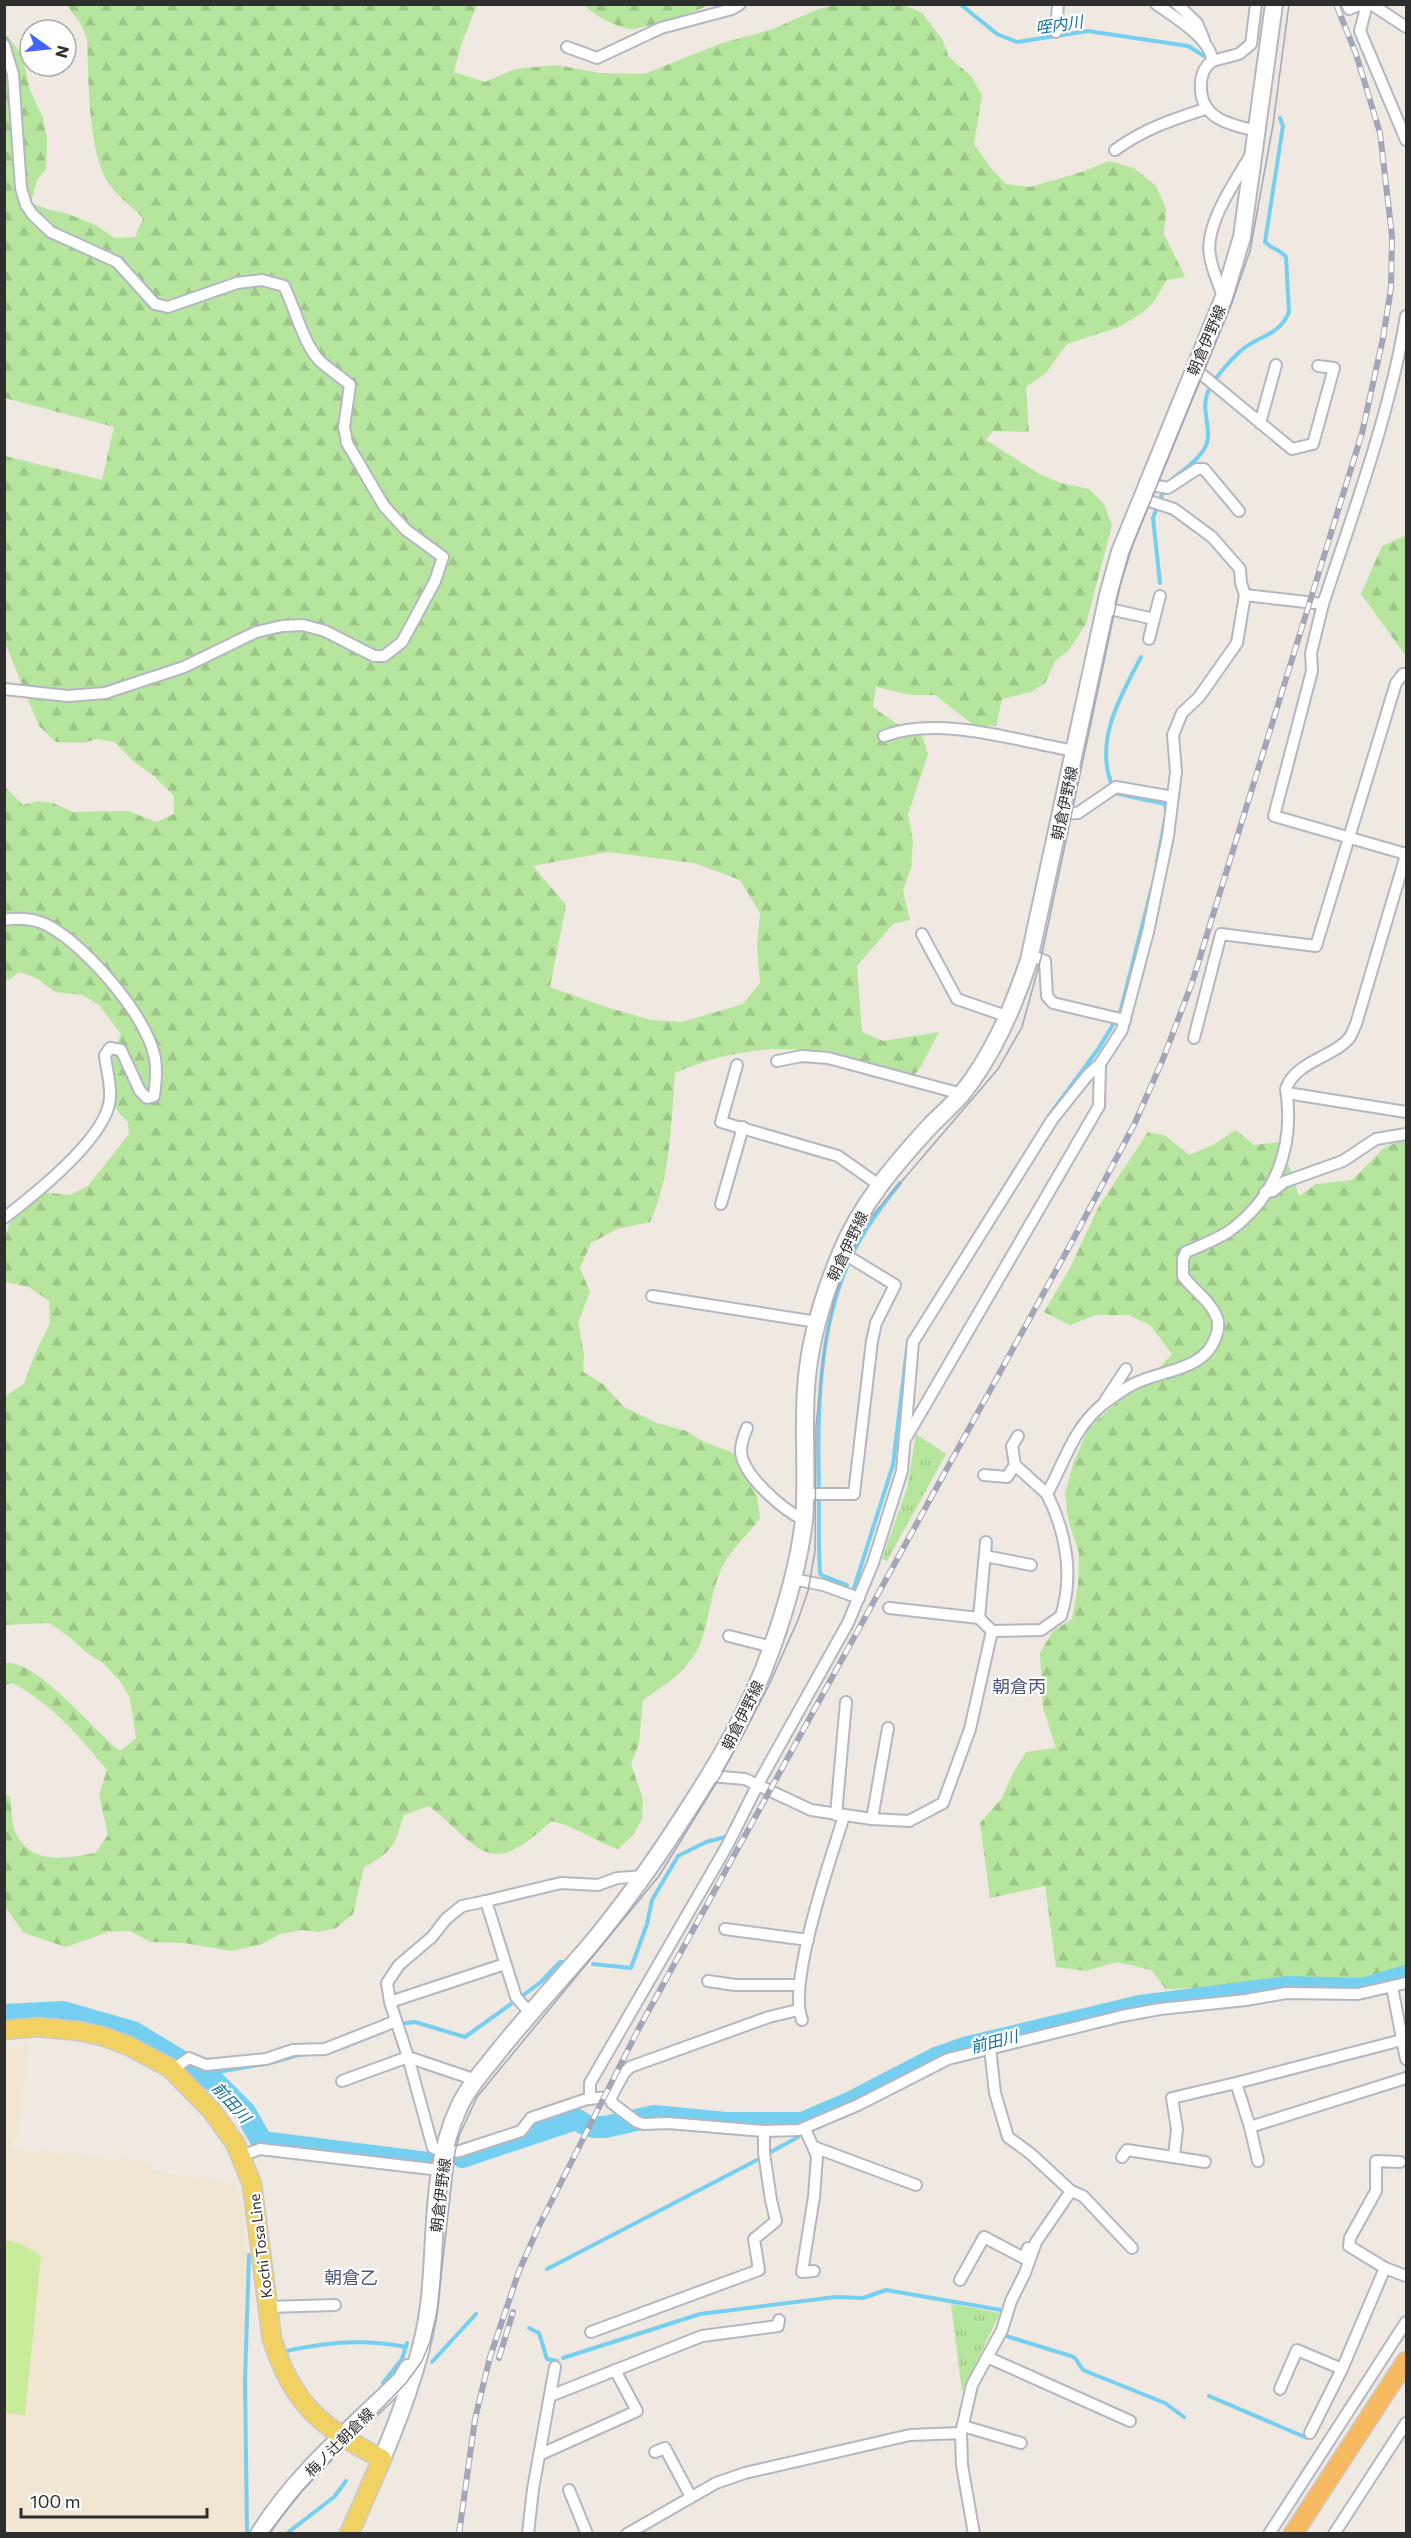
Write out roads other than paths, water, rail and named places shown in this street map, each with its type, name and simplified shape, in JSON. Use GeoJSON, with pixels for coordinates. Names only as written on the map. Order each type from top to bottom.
{"type":"FeatureCollection","features":[{"type":"Feature","properties":{"kind":"highway"},"geometry":{"type":"LineString","coordinates":[[1293,2534],[1407,2361]]}},
{"type":"Feature","properties":{"kind":"main road","name":"朝倉伊野線"},"geometry":{"type":"LineString","coordinates":[[382,2459],[393,2433],[419,2350],[429,2308],[440,2170],[459,2106],[476,2080],[530,2013],[615,1916],[646,1876],[710,1776],[743,1716],[772,1647],[793,1579],[804,1520],[807,1378],[817,1322],[841,1252],[858,1218],[879,1185],[962,1094],[1009,1017],[1030,955],[1105,608],[1120,552],[1144,491],[1201,372],[1242,237],[1274,4]]}},
{"type":"Feature","properties":{"kind":"main road","name":"Kochi Tosa Line"},"geometry":{"type":"LineString","coordinates":[[4,2030],[38,2027],[102,2036],[178,2065],[241,2156],[252,2184],[272,2339],[279,2363],[291,2387],[308,2409],[342,2438],[382,2459]]}},
{"type":"Feature","properties":{"kind":"main road","name":"梅ノ辻朝倉線"},"geometry":{"type":"LineString","coordinates":[[259,2534],[274,2509],[326,2451],[401,2380],[419,2350]]}},
{"type":"Feature","properties":{"kind":"main road"},"geometry":{"type":"LineString","coordinates":[[349,2534],[382,2459]]}},
{"type":"Feature","properties":{"kind":"street"},"geometry":{"type":"LineString","coordinates":[[567,47],[597,58],[661,28],[732,9],[740,4]]}},
{"type":"Feature","properties":{"kind":"street"},"geometry":{"type":"LineString","coordinates":[[1056,32],[1058,4]]}},
{"type":"Feature","properties":{"kind":"street"},"geometry":{"type":"LineString","coordinates":[[1156,4],[1204,41]]}},
{"type":"Feature","properties":{"kind":"street"},"geometry":{"type":"LineString","coordinates":[[1177,4],[1197,23],[1211,52],[1212,61]]}},
{"type":"Feature","properties":{"kind":"street"},"geometry":{"type":"LineString","coordinates":[[1256,4],[1251,44],[1239,54],[1212,61],[1207,65],[1200,82],[1201,98],[1205,109],[1232,125],[1257,131]]}},
{"type":"Feature","properties":{"kind":"street"},"geometry":{"type":"LineString","coordinates":[[1347,4],[1349,9],[1362,4]]}},
{"type":"Feature","properties":{"kind":"street"},"geometry":{"type":"LineString","coordinates":[[1407,27],[1369,4],[1360,32],[1407,140]]}},
{"type":"Feature","properties":{"kind":"street"},"geometry":{"type":"LineString","coordinates":[[4,45],[13,74],[21,188],[26,205],[33,216],[51,232],[117,262],[155,304],[168,307],[237,283],[261,280],[284,286],[308,345],[320,361],[350,385],[344,426],[347,443],[352,452],[384,506],[406,530],[443,557],[435,581],[402,642],[384,656],[374,656],[325,631],[303,625],[282,626],[256,632],[184,667],[105,693],[68,696],[4,689]]}},
{"type":"Feature","properties":{"kind":"street"},"geometry":{"type":"LineString","coordinates":[[1115,150],[1138,134],[1205,109]]}},
{"type":"Feature","properties":{"kind":"street"},"geometry":{"type":"LineString","coordinates":[[1224,297],[1209,255],[1210,241],[1225,198],[1255,149]]}},
{"type":"Feature","properties":{"kind":"street"},"geometry":{"type":"LineString","coordinates":[[1102,1405],[1128,1387],[1194,1362],[1214,1345],[1219,1321],[1212,1308],[1183,1276],[1183,1259],[1186,1252],[1212,1241],[1236,1225],[1265,1192],[1280,1170],[1287,1144],[1288,1083],[1301,1070],[1349,1039],[1356,1024],[1407,855],[1274,816],[1312,671],[1311,653],[1323,604],[1362,488],[1400,353],[1407,316]]}},
{"type":"Feature","properties":{"kind":"street"},"geometry":{"type":"LineString","coordinates":[[1260,423],[1276,365]]}},
{"type":"Feature","properties":{"kind":"street"},"geometry":{"type":"LineString","coordinates":[[1201,372],[1292,449],[1313,444],[1334,368],[1318,366]]}},
{"type":"Feature","properties":{"kind":"street"},"geometry":{"type":"LineString","coordinates":[[1144,491],[1165,488],[1197,469],[1204,469],[1239,511]]}},
{"type":"Feature","properties":{"kind":"street"},"geometry":{"type":"LineString","coordinates":[[590,2099],[590,2083],[761,1786],[848,1623],[859,1598],[873,1563],[902,1471],[914,1342],[1052,1120],[1087,1076],[1100,1064],[1122,1030],[1159,884],[1176,772],[1174,731],[1182,713],[1199,697],[1237,643],[1245,595],[1240,569],[1212,537],[1181,513],[1159,504],[1144,491]]}},
{"type":"Feature","properties":{"kind":"street"},"geometry":{"type":"LineString","coordinates":[[1245,595],[1323,604]]}},
{"type":"Feature","properties":{"kind":"street"},"geometry":{"type":"LineString","coordinates":[[1149,639],[1160,596]]}},
{"type":"Feature","properties":{"kind":"street"},"geometry":{"type":"LineString","coordinates":[[1105,608],[1154,619]]}},
{"type":"Feature","properties":{"kind":"street"},"geometry":{"type":"LineString","coordinates":[[1194,1038],[1221,934],[1316,946],[1396,683],[1403,674],[1407,674]]}},
{"type":"Feature","properties":{"kind":"street"},"geometry":{"type":"LineString","coordinates":[[885,736],[900,730],[947,729],[1075,751]]}},
{"type":"Feature","properties":{"kind":"street"},"geometry":{"type":"LineString","coordinates":[[1061,814],[1078,813],[1116,787],[1173,797]]}},
{"type":"Feature","properties":{"kind":"street"},"geometry":{"type":"LineString","coordinates":[[4,920],[17,917],[48,925],[80,948],[124,996],[148,1040],[155,1058],[156,1077],[154,1096],[147,1098],[140,1091],[121,1050],[110,1048],[105,1055],[110,1096],[107,1112],[69,1163],[4,1218]]}},
{"type":"Feature","properties":{"kind":"street"},"geometry":{"type":"LineString","coordinates":[[922,934],[957,999],[1009,1017]]}},
{"type":"Feature","properties":{"kind":"street"},"geometry":{"type":"LineString","coordinates":[[1030,955],[1045,961],[1047,996],[1053,1003],[1125,1020]]}},
{"type":"Feature","properties":{"kind":"street"},"geometry":{"type":"LineString","coordinates":[[777,1061],[802,1056],[828,1058],[962,1094]]}},
{"type":"Feature","properties":{"kind":"street"},"geometry":{"type":"LineString","coordinates":[[906,1439],[1099,1106],[1100,1064]]}},
{"type":"Feature","properties":{"kind":"street"},"geometry":{"type":"LineString","coordinates":[[737,1065],[721,1122],[838,1156],[879,1185]]}},
{"type":"Feature","properties":{"kind":"street"},"geometry":{"type":"LineString","coordinates":[[1287,1093],[1407,1112]]}},
{"type":"Feature","properties":{"kind":"street"},"geometry":{"type":"LineString","coordinates":[[721,1204],[743,1127]]}},
{"type":"Feature","properties":{"kind":"street"},"geometry":{"type":"LineString","coordinates":[[1265,1192],[1273,1191],[1284,1182],[1342,1161],[1376,1139],[1407,1134]]}},
{"type":"Feature","properties":{"kind":"street"},"geometry":{"type":"LineString","coordinates":[[805,1494],[854,1494],[872,1341],[876,1323],[895,1285],[841,1252]]}},
{"type":"Feature","properties":{"kind":"street"},"geometry":{"type":"LineString","coordinates":[[652,1296],[817,1322]]}},
{"type":"Feature","properties":{"kind":"street"},"geometry":{"type":"LineString","coordinates":[[1047,1494],[1078,1431],[1102,1405],[1126,1369]]}},
{"type":"Feature","properties":{"kind":"street"},"geometry":{"type":"LineString","coordinates":[[747,1428],[741,1451],[744,1464],[772,1498],[791,1514],[804,1520]]}},
{"type":"Feature","properties":{"kind":"street"},"geometry":{"type":"LineString","coordinates":[[890,1608],[980,1618],[992,1631],[1041,1630],[1061,1616],[1067,1558],[1065,1541],[1047,1494],[1015,1465],[1012,1446],[1018,1436]]}},
{"type":"Feature","properties":{"kind":"street"},"geometry":{"type":"LineString","coordinates":[[984,1475],[1007,1477],[1015,1465]]}},
{"type":"Feature","properties":{"kind":"street"},"geometry":{"type":"LineString","coordinates":[[980,1618],[986,1542]]}},
{"type":"Feature","properties":{"kind":"street"},"geometry":{"type":"LineString","coordinates":[[985,1556],[1031,1565]]}},
{"type":"Feature","properties":{"kind":"street"},"geometry":{"type":"LineString","coordinates":[[793,1579],[823,1585],[859,1598]]}},
{"type":"Feature","properties":{"kind":"street"},"geometry":{"type":"LineString","coordinates":[[710,1776],[745,1779],[811,1810],[872,1819],[909,1821],[943,1803],[970,1729],[992,1631]]}},
{"type":"Feature","properties":{"kind":"street"},"geometry":{"type":"LineString","coordinates":[[729,1636],[772,1647]]}},
{"type":"Feature","properties":{"kind":"street"},"geometry":{"type":"LineString","coordinates":[[846,1702],[840,1815],[808,1940],[799,1985],[800,2015],[769,2018],[630,2067],[624,2073],[611,2097],[612,2103],[634,2120],[764,2131],[805,2129],[858,2105],[932,2066],[990,2048],[1160,2009],[1246,2001],[1286,1993],[1358,1994],[1407,1983]]}},
{"type":"Feature","properties":{"kind":"street"},"geometry":{"type":"LineString","coordinates":[[872,1819],[888,1728]]}},
{"type":"Feature","properties":{"kind":"street"},"geometry":{"type":"LineString","coordinates":[[611,2097],[590,2099],[531,2118],[521,2131],[460,2151],[445,2153],[433,2148],[390,2002],[387,1983],[399,1965],[432,1936],[446,1918],[462,1906],[561,1883],[598,1885],[617,1878],[646,1876]]}},
{"type":"Feature","properties":{"kind":"street"},"geometry":{"type":"LineString","coordinates":[[486,1901],[516,1997],[530,2013]]}},
{"type":"Feature","properties":{"kind":"street"},"geometry":{"type":"LineString","coordinates":[[725,1929],[808,1940]]}},
{"type":"Feature","properties":{"kind":"street"},"geometry":{"type":"LineString","coordinates":[[390,2002],[506,1964]]}},
{"type":"Feature","properties":{"kind":"street"},"geometry":{"type":"LineString","coordinates":[[708,1981],[735,1985],[799,1985]]}},
{"type":"Feature","properties":{"kind":"street"},"geometry":{"type":"LineString","coordinates":[[1174,2156],[1177,2129],[1172,2098],[1405,2050],[1392,1987]]}},
{"type":"Feature","properties":{"kind":"street"},"geometry":{"type":"LineString","coordinates":[[178,2065],[189,2058],[207,2065],[266,2059],[293,2050],[325,2049],[396,2021]]}},
{"type":"Feature","properties":{"kind":"street"},"geometry":{"type":"LineString","coordinates":[[990,2048],[994,2087],[1008,2138],[1031,2154],[1069,2189],[1083,2196],[1132,2248]]}},
{"type":"Feature","properties":{"kind":"street"},"geometry":{"type":"LineString","coordinates":[[342,2081],[408,2057],[476,2080]]}},
{"type":"Feature","properties":{"kind":"street"},"geometry":{"type":"LineString","coordinates":[[1250,2127],[1407,2078]]}},
{"type":"Feature","properties":{"kind":"street"},"geometry":{"type":"LineString","coordinates":[[1236,2083],[1258,2161]]}},
{"type":"Feature","properties":{"kind":"street"},"geometry":{"type":"LineString","coordinates":[[805,2129],[817,2157],[814,2197],[802,2272],[814,2271]]}},
{"type":"Feature","properties":{"kind":"street"},"geometry":{"type":"LineString","coordinates":[[591,2332],[759,2270],[754,2239],[776,2221],[764,2153],[764,2131]]}},
{"type":"Feature","properties":{"kind":"street"},"geometry":{"type":"LineString","coordinates":[[814,2147],[916,2185]]}},
{"type":"Feature","properties":{"kind":"street"},"geometry":{"type":"LineString","coordinates":[[241,2156],[260,2149],[440,2170]]}},
{"type":"Feature","properties":{"kind":"street"},"geometry":{"type":"LineString","coordinates":[[1122,2157],[1126,2150],[1205,2162]]}},
{"type":"Feature","properties":{"kind":"street"},"geometry":{"type":"LineString","coordinates":[[1400,2162],[1376,2161],[1376,2191],[1350,2238],[1349,2246],[1385,2268],[1407,2276]]}},
{"type":"Feature","properties":{"kind":"street"},"geometry":{"type":"LineString","coordinates":[[960,2280],[984,2237],[1024,2258],[1032,2238],[1069,2189]]}},
{"type":"Feature","properties":{"kind":"street"},"geometry":{"type":"LineString","coordinates":[[974,2534],[962,2465],[962,2429],[972,2385],[1002,2330],[1011,2301],[1025,2273],[1036,2242],[1069,2189]]}},
{"type":"Feature","properties":{"kind":"street"},"geometry":{"type":"LineString","coordinates":[[1310,2433],[1342,2369],[1385,2268]]}},
{"type":"Feature","properties":{"kind":"street"},"geometry":{"type":"LineString","coordinates":[[267,2307],[335,2305]]}},
{"type":"Feature","properties":{"kind":"street"},"geometry":{"type":"LineString","coordinates":[[550,2396],[702,2336],[778,2326],[779,2320]]}},
{"type":"Feature","properties":{"kind":"street"},"geometry":{"type":"LineString","coordinates":[[1269,2534],[1407,2322]]}},
{"type":"Feature","properties":{"kind":"street"},"geometry":{"type":"LineString","coordinates":[[1280,2389],[1297,2350],[1342,2369]]}},
{"type":"Feature","properties":{"kind":"street"},"geometry":{"type":"LineString","coordinates":[[987,2356],[1130,2421]]}},
{"type":"Feature","properties":{"kind":"street"},"geometry":{"type":"LineString","coordinates":[[528,2534],[555,2367]]}},
{"type":"Feature","properties":{"kind":"street"},"geometry":{"type":"LineString","coordinates":[[539,2456],[637,2411],[615,2370]]}},
{"type":"Feature","properties":{"kind":"street"},"geometry":{"type":"LineString","coordinates":[[1334,2534],[1403,2436],[1407,2423]]}},
{"type":"Feature","properties":{"kind":"street"},"geometry":{"type":"LineString","coordinates":[[627,2534],[716,2483],[746,2473],[910,2435],[962,2429],[1021,2443]]}},
{"type":"Feature","properties":{"kind":"street"},"geometry":{"type":"LineString","coordinates":[[655,2452],[665,2448],[691,2497]]}},
{"type":"Feature","properties":{"kind":"street"},"geometry":{"type":"LineString","coordinates":[[569,2490],[587,2534]]}},
{"type":"Feature","properties":{"kind":"waterway","name":"咥内川"},"geometry":{"type":"LineString","coordinates":[[960,4],[997,34],[1017,42],[1088,31],[1188,46],[1204,56]]}},
{"type":"Feature","properties":{"kind":"waterway"},"geometry":{"type":"LineString","coordinates":[[1172,479],[1194,461],[1207,444],[1206,400],[1217,378],[1249,344],[1275,331],[1289,312],[1286,257],[1265,242],[1283,126],[1280,118]]}},
{"type":"Feature","properties":{"kind":"waterway"},"geometry":{"type":"LineString","coordinates":[[1160,583],[1153,518],[1164,489]]}},
{"type":"Feature","properties":{"kind":"waterway"},"geometry":{"type":"LineString","coordinates":[[1111,783],[1107,767],[1108,734],[1118,702],[1141,657]]}},
{"type":"Feature","properties":{"kind":"waterway"},"geometry":{"type":"LineString","coordinates":[[1117,792],[1165,804],[1166,809]]}},
{"type":"Feature","properties":{"kind":"waterway"},"geometry":{"type":"LineString","coordinates":[[1157,862],[1165,820]]}},
{"type":"Feature","properties":{"kind":"waterway"},"geometry":{"type":"LineString","coordinates":[[1048,1117],[1099,1048],[1120,1013],[1152,887]]}},
{"type":"Feature","properties":{"kind":"waterway"},"geometry":{"type":"LineString","coordinates":[[847,1585],[821,1575],[820,1572],[819,1429],[822,1366],[827,1335],[843,1275],[866,1230],[900,1183]]}},
{"type":"Feature","properties":{"kind":"waterway"},"geometry":{"type":"LineString","coordinates":[[853,1591],[893,1465],[910,1337]]}},
{"type":"Feature","properties":{"kind":"waterway"},"geometry":{"type":"LineString","coordinates":[[593,1964],[631,1968],[647,1924],[652,1900],[678,1856],[706,1842],[729,1836]]}},
{"type":"Feature","properties":{"kind":"waterway"},"geometry":{"type":"LineString","coordinates":[[522,1996],[541,1982],[560,1962],[564,1962]]}},
{"type":"Feature","properties":{"kind":"waterway","name":"前田川"},"geometry":{"type":"LineString","coordinates":[[594,2127],[605,2127],[654,2116],[726,2123],[802,2123],[851,2102],[936,2058],[968,2047],[1140,2006],[1288,1987],[1362,1989],[1406,1976]]}},
{"type":"Feature","properties":{"kind":"waterway"},"geometry":{"type":"LineString","coordinates":[[399,2024],[415,2022],[465,2037],[511,2004]]}},
{"type":"Feature","properties":{"kind":"waterway","name":"前田川"},"geometry":{"type":"LineString","coordinates":[[4,2015],[63,2012],[133,2032],[214,2081],[245,2112],[262,2142],[428,2163]]}},
{"type":"Feature","properties":{"kind":"waterway"},"geometry":{"type":"LineString","coordinates":[[342,2048],[385,2031]]}},
{"type":"Feature","properties":{"kind":"waterway"},"geometry":{"type":"LineString","coordinates":[[206,2074],[270,2063],[302,2054]]}},
{"type":"Feature","properties":{"kind":"waterway","name":"前田川"},"geometry":{"type":"LineString","coordinates":[[462,2157],[576,2119],[584,2124]]}},
{"type":"Feature","properties":{"kind":"waterway"},"geometry":{"type":"LineString","coordinates":[[771,2152],[798,2137]]}},
{"type":"Feature","properties":{"kind":"waterway"},"geometry":{"type":"LineString","coordinates":[[547,2269],[759,2159]]}},
{"type":"Feature","properties":{"kind":"waterway"},"geometry":{"type":"LineString","coordinates":[[247,2531],[245,2380],[249,2255]]}},
{"type":"Feature","properties":{"kind":"waterway"},"geometry":{"type":"LineString","coordinates":[[563,2358],[700,2314],[835,2297],[863,2298],[886,2290],[1001,2310]]}},
{"type":"Feature","properties":{"kind":"waterway"},"geometry":{"type":"LineString","coordinates":[[432,2362],[476,2314]]}},
{"type":"Feature","properties":{"kind":"waterway"},"geometry":{"type":"LineString","coordinates":[[529,2328],[539,2333],[547,2359],[557,2361]]}},
{"type":"Feature","properties":{"kind":"waterway"},"geometry":{"type":"LineString","coordinates":[[1006,2336],[1071,2356],[1083,2370],[1165,2403],[1184,2417]]}},
{"type":"Feature","properties":{"kind":"waterway"},"geometry":{"type":"LineString","coordinates":[[282,2352],[344,2342],[406,2347]]}},
{"type":"Feature","properties":{"kind":"waterway"},"geometry":{"type":"LineString","coordinates":[[383,2383],[402,2359],[407,2343]]}},
{"type":"Feature","properties":{"kind":"waterway"},"geometry":{"type":"LineString","coordinates":[[1209,2396],[1307,2438]]}},
{"type":"Feature","properties":{"kind":"waterway"},"geometry":{"type":"LineString","coordinates":[[286,2534],[334,2497],[346,2481]]}},
{"type":"Feature","properties":{"kind":"tram line"},"geometry":{"type":"LineString","coordinates":[[268,2534],[300,2493],[406,2383],[422,2361],[430,2342],[437,2312],[455,2152],[459,2136],[477,2097],[659,1876],[720,1777],[745,1731],[769,1685],[798,1620],[808,1591],[815,1551],[816,1426],[825,1345],[834,1300],[850,1255],[872,1216],[998,1069],[1022,1027],[1041,958],[1120,586],[1133,544],[1230,308],[1250,251],[1273,125],[1289,4]]}},
{"type":"Feature","properties":{"kind":"railway"},"geometry":{"type":"LineString","coordinates":[[459,2534],[475,2419],[490,2357],[519,2271],[538,2228],[638,2030],[1134,1125],[1163,1059],[1192,983],[1362,433],[1383,338],[1391,288],[1392,236],[1380,133],[1356,54],[1336,4]]}},
{"type":"Feature","properties":{"kind":"railway"},"geometry":{"type":"LineString","coordinates":[[499,2358],[513,2312]]}},
{"type":"Feature","properties":{"kind":"district","name":"朝倉丙"},"geometry":{"type":"Point","coordinates":[1019,1686]}},
{"type":"Feature","properties":{"kind":"district","name":"朝倉乙"},"geometry":{"type":"Point","coordinates":[351,2277]}}]}
